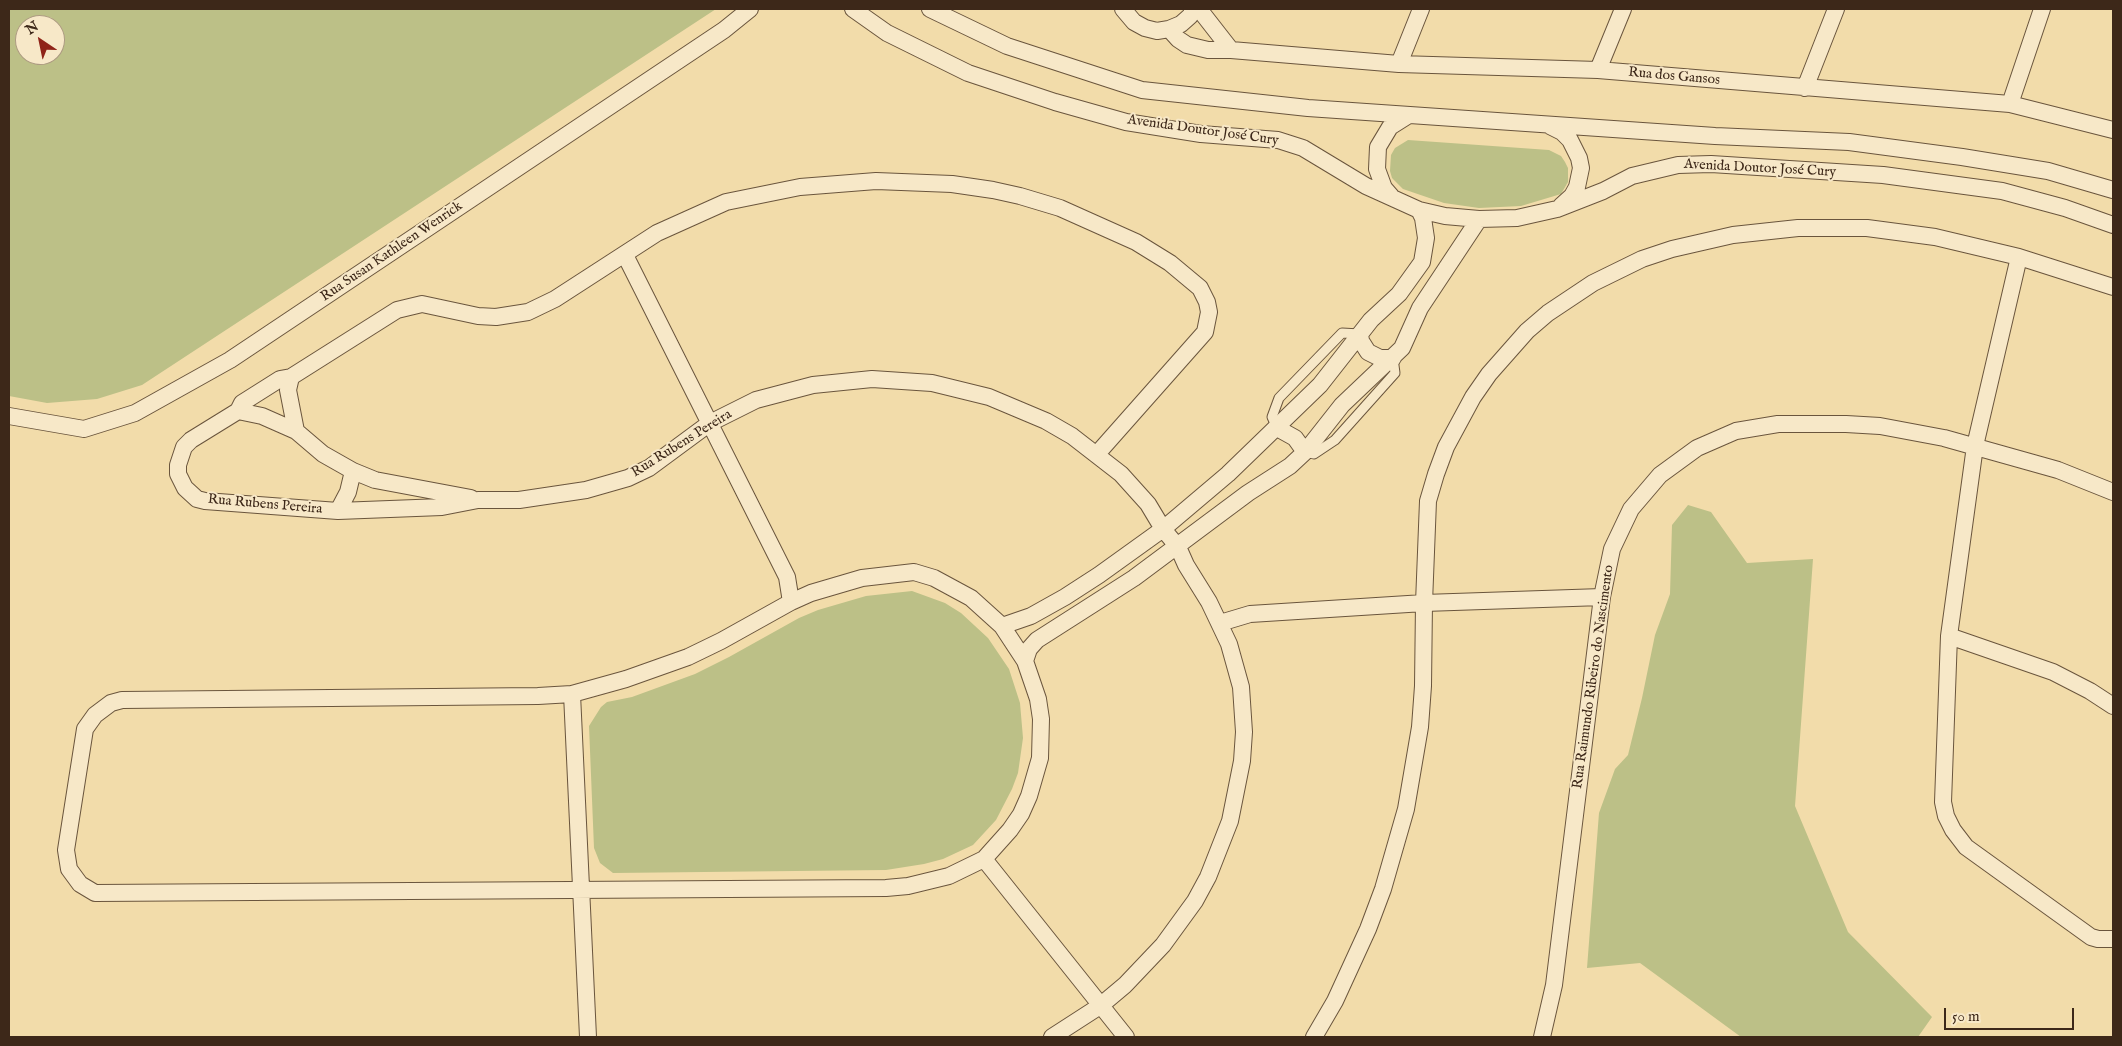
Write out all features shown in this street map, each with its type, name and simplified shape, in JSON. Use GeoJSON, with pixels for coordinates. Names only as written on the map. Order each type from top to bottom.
{"type":"FeatureCollection","features":[{"type":"Feature","properties":{"kind":"street","name":"Rua Susan Kathleen Wenrick"},"geometry":{"type":"LineString","coordinates":[[9,416],[84,429],[135,413],[230,360],[724,30],[750,9]]}},
{"type":"Feature","properties":{"kind":"street","name":"Avenida Doutor José Cury"},"geometry":{"type":"LineString","coordinates":[[853,9],[887,32],[968,73],[1055,102],[1126,122],[1201,134],[1278,140],[1303,148],[1366,186],[1419,210],[1445,216],[1479,219],[1517,218],[1558,209],[1603,191],[1632,176],[1678,165],[1711,164],[1883,175],[2002,192],[2065,208],[2113,225]]}},
{"type":"Feature","properties":{"kind":"street"},"geometry":{"type":"LineString","coordinates":[[930,9],[1007,46],[1142,90],[1308,108],[1715,136],[1849,142],[2048,171],[2113,190]]}},
{"type":"Feature","properties":{"kind":"street"},"geometry":{"type":"LineString","coordinates":[[1123,9],[1134,22],[1144,28],[1157,31],[1169,30],[1181,24],[1190,16],[1194,9]]}},
{"type":"Feature","properties":{"kind":"street"},"geometry":{"type":"LineString","coordinates":[[1199,9],[1231,50]]}},
{"type":"Feature","properties":{"kind":"street"},"geometry":{"type":"LineString","coordinates":[[1399,64],[1421,9]]}},
{"type":"Feature","properties":{"kind":"street"},"geometry":{"type":"LineString","coordinates":[[1598,70],[1623,9]]}},
{"type":"Feature","properties":{"kind":"street"},"geometry":{"type":"LineString","coordinates":[[1805,88],[1836,9]]}},
{"type":"Feature","properties":{"kind":"street"},"geometry":{"type":"LineString","coordinates":[[2010,104],[2042,9]]}},
{"type":"Feature","properties":{"kind":"street","name":"Rua dos Gansos"},"geometry":{"type":"LineString","coordinates":[[1169,30],[1187,45],[1208,50],[1231,50],[1399,64],[1598,70],[2010,104],[2113,130]]}},
{"type":"Feature","properties":{"kind":"street"},"geometry":{"type":"LineString","coordinates":[[1391,196],[1384,188],[1378,174],[1376,158],[1378,147],[1390,127],[1410,115]]}},
{"type":"Feature","properties":{"kind":"street"},"geometry":{"type":"LineString","coordinates":[[1543,124],[1562,132],[1576,148],[1580,158],[1581,168],[1577,188],[1572,196],[1558,209]]}},
{"type":"Feature","properties":{"kind":"street","name":"Rua Rubens Pereira"},"geometry":{"type":"LineString","coordinates":[[1052,1037],[1100,1006],[1145,966],[1180,924],[1208,877],[1230,821],[1242,762],[1244,709],[1236,665],[1220,623],[1178,547],[1163,529],[1148,504],[1120,474],[1097,454],[1046,421],[997,400],[961,389],[902,380],[842,381],[784,391],[756,400],[710,424],[648,468],[628,478],[567,494],[519,500],[478,500],[442,507],[338,511],[204,501],[190,494],[180,482],[178,465],[184,447],[191,440],[238,411],[242,403],[280,379],[291,378],[396,310],[422,304],[478,316],[496,317],[528,312],[555,299],[657,233],[726,202],[772,192],[838,183],[914,182],[994,190],[1020,196],[1099,224],[1136,242],[1170,263],[1195,282],[1204,295],[1209,312],[1205,332],[1097,454]]}},
{"type":"Feature","properties":{"kind":"street"},"geometry":{"type":"LineString","coordinates":[[1002,626],[1031,616],[1065,597],[1163,529],[1277,428],[1320,385],[1360,334],[1399,294],[1422,262],[1426,238],[1423,218],[1419,210]]}},
{"type":"Feature","properties":{"kind":"street"},"geometry":{"type":"LineString","coordinates":[[1025,661],[1029,649],[1037,640],[1134,578],[1248,493],[1290,466],[1305,452],[1342,405],[1393,358],[1408,336],[1424,302],[1479,219]]}},
{"type":"Feature","properties":{"kind":"street"},"geometry":{"type":"LineString","coordinates":[[1314,1037],[1335,1000],[1368,928],[1383,889],[1406,809],[1420,728],[1428,501],[1446,447],[1458,422],[1489,374],[1514,345],[1548,313],[1593,282],[1634,262],[1672,249],[1733,235],[1798,228],[1833,227],[1901,231],[1935,237],[2019,257],[2113,287]]}},
{"type":"Feature","properties":{"kind":"street"},"geometry":{"type":"LineString","coordinates":[[625,255],[787,577],[791,602]]}},
{"type":"Feature","properties":{"kind":"street"},"geometry":{"type":"LineString","coordinates":[[2019,257],[1975,446],[1949,636],[1943,802],[1953,830],[1966,847],[2091,937],[2113,939]]}},
{"type":"Feature","properties":{"kind":"street"},"geometry":{"type":"LineString","coordinates":[[1360,334],[1361,340],[1368,352],[1380,358],[1393,358]]}},
{"type":"Feature","properties":{"kind":"street"},"geometry":{"type":"LineString","coordinates":[[291,378],[288,390],[296,431]]}},
{"type":"Feature","properties":{"kind":"street","name":"Rua Rubens Pereira"},"geometry":{"type":"LineString","coordinates":[[238,411],[262,416],[296,431],[323,454],[354,471],[392,484],[478,500]]}},
{"type":"Feature","properties":{"kind":"street","name":"Rua Raimundo Ribeiro do Nascimento"},"geometry":{"type":"LineString","coordinates":[[1542,1037],[1554,985],[1602,597],[1612,549],[1631,509],[1650,486],[1677,460],[1716,439],[1757,426],[1838,423],[1912,431],[1975,446],[2058,470],[2113,492]]}},
{"type":"Feature","properties":{"kind":"street"},"geometry":{"type":"LineString","coordinates":[[1277,428],[1296,438],[1305,452]]}},
{"type":"Feature","properties":{"kind":"street","name":"Rua Rubens Pereira"},"geometry":{"type":"LineString","coordinates":[[338,511],[348,492],[354,471]]}},
{"type":"Feature","properties":{"kind":"street"},"geometry":{"type":"LineString","coordinates":[[914,572],[934,578],[971,598],[1002,626],[1015,643],[1025,661],[1038,699],[1041,718],[1040,758],[1029,796],[1021,814],[984,860],[949,876],[928,882],[886,888],[96,893],[80,884],[74,877],[66,859],[85,729],[95,714],[112,703],[122,700],[538,696],[572,694],[626,679],[688,657],[730,637],[791,602],[836,584],[862,578],[914,572]]}},
{"type":"Feature","properties":{"kind":"street"},"geometry":{"type":"LineString","coordinates":[[1220,623],[1250,614],[1424,603],[1602,597]]}},
{"type":"Feature","properties":{"kind":"street"},"geometry":{"type":"LineString","coordinates":[[1949,636],[2053,672],[2084,687],[2113,706]]}},
{"type":"Feature","properties":{"kind":"street"},"geometry":{"type":"LineString","coordinates":[[572,694],[588,1037]]}},
{"type":"Feature","properties":{"kind":"street"},"geometry":{"type":"LineString","coordinates":[[984,860],[1126,1037]]}},
{"type":"Feature","properties":{"kind":"green space"},"geometry":{"type":"Polygon","coordinates":[[[9,9],[716,9],[142,385],[97,399],[47,403],[9,396],[9,9]]]}},
{"type":"Feature","properties":{"kind":"green space"},"geometry":{"type":"Polygon","coordinates":[[[1408,140],[1549,150],[1561,156],[1565,162],[1568,168],[1568,182],[1561,194],[1521,206],[1479,208],[1444,203],[1403,189],[1392,178],[1390,171],[1391,155],[1395,148],[1408,140]]]}},
{"type":"Feature","properties":{"kind":"green space"},"geometry":{"type":"Polygon","coordinates":[[[1688,505],[1711,512],[1747,563],[1813,559],[1795,806],[1848,932],[1932,1017],[1918,1037],[1741,1037],[1640,963],[1587,968],[1599,813],[1615,769],[1628,755],[1655,635],[1670,594],[1672,525],[1688,505]]]}},
{"type":"Feature","properties":{"kind":"green space"},"geometry":{"type":"Polygon","coordinates":[[[912,591],[945,603],[961,613],[988,638],[1009,669],[1020,703],[1023,738],[1018,773],[996,820],[973,845],[943,859],[886,870],[613,873],[600,863],[594,848],[589,726],[601,707],[607,702],[632,697],[695,674],[799,618],[818,610],[866,596],[912,591]]]}}]}
